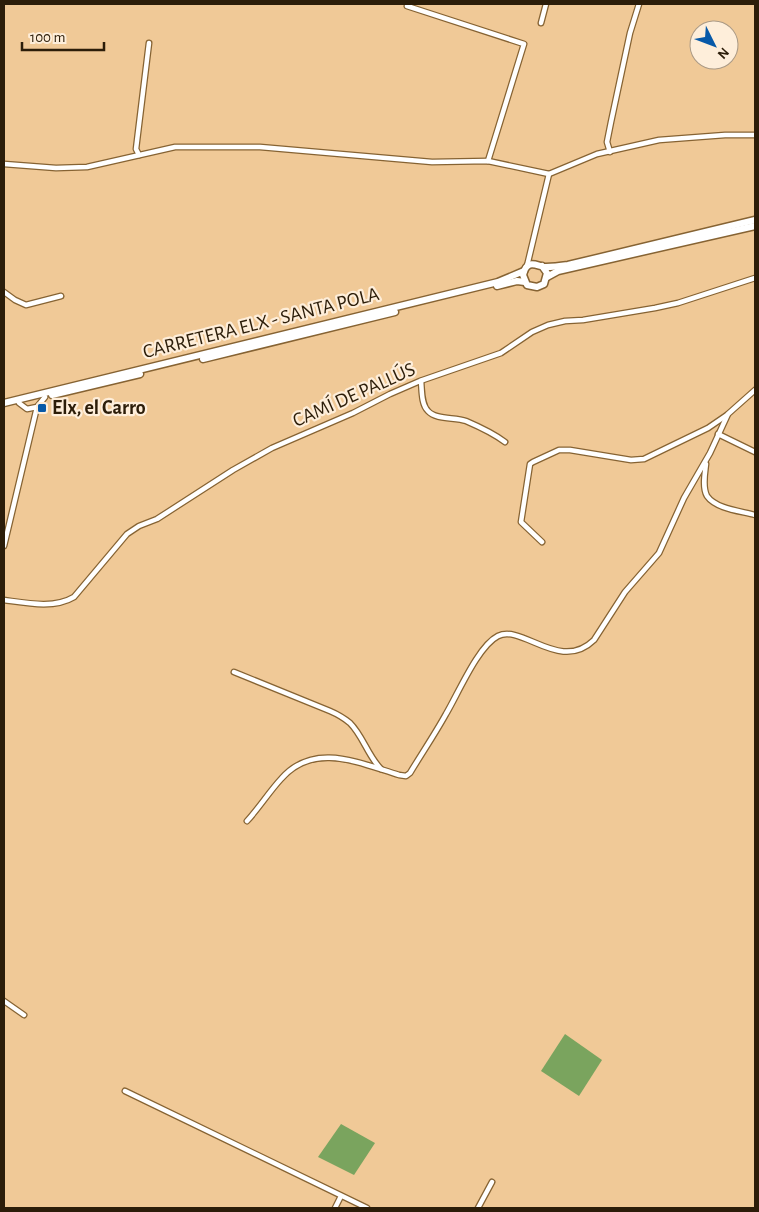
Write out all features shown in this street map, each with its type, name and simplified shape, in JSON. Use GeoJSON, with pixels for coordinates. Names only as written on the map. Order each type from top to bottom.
{"type":"FeatureCollection","features":[{"type":"Feature","properties":{"kind":"main road"},"geometry":{"type":"LineString","coordinates":[[542,266],[568,265],[755,220]]}},
{"type":"Feature","properties":{"kind":"main road"},"geometry":{"type":"LineString","coordinates":[[547,277],[558,271],[755,226]]}},
{"type":"Feature","properties":{"kind":"main road"},"geometry":{"type":"LineString","coordinates":[[532,261],[542,266],[547,273],[544,284],[530,287],[525,282],[526,269],[532,261]]}},
{"type":"Feature","properties":{"kind":"main road","name":"CARRETERA ELX - SANTA POLA"},"geometry":{"type":"LineString","coordinates":[[4,403],[498,282],[526,269]]}},
{"type":"Feature","properties":{"kind":"main road","name":"CARRETERA ELX - SANTA POLA"},"geometry":{"type":"LineString","coordinates":[[4,407],[296,337],[518,281],[525,282]]}},
{"type":"Feature","properties":{"kind":"street"},"geometry":{"type":"LineString","coordinates":[[541,23],[546,4]]}},
{"type":"Feature","properties":{"kind":"street"},"geometry":{"type":"LineString","coordinates":[[610,152],[607,142],[610,122],[630,33],[639,4]]}},
{"type":"Feature","properties":{"kind":"street"},"geometry":{"type":"LineString","coordinates":[[407,6],[524,44],[488,161]]}},
{"type":"Feature","properties":{"kind":"street"},"geometry":{"type":"LineString","coordinates":[[139,154],[136,149],[136,140],[149,43]]}},
{"type":"Feature","properties":{"kind":"street"},"geometry":{"type":"LineString","coordinates":[[4,164],[56,168],[87,167],[175,147],[260,147],[432,162],[488,161],[549,174],[598,154],[659,140],[725,134],[755,135]]}},
{"type":"Feature","properties":{"kind":"street"},"geometry":{"type":"LineString","coordinates":[[532,261],[536,227],[549,174]]}},
{"type":"Feature","properties":{"kind":"street","name":"CAMÍ DE PALLÚS"},"geometry":{"type":"LineString","coordinates":[[4,600],[53,604],[66,602],[79,592],[127,534],[139,526],[158,519],[233,470],[272,448],[390,394],[501,353],[532,332],[548,324],[678,303],[755,278]]}},
{"type":"Feature","properties":{"kind":"street"},"geometry":{"type":"LineString","coordinates":[[4,292],[26,305],[61,296]]}},
{"type":"Feature","properties":{"kind":"street"},"geometry":{"type":"LineString","coordinates":[[421,381],[423,400],[427,411],[434,415],[464,420],[495,434],[505,442]]}},
{"type":"Feature","properties":{"kind":"street"},"geometry":{"type":"LineString","coordinates":[[542,542],[521,522],[530,464],[532,462],[559,450],[570,450],[630,460],[644,460],[708,428],[728,414],[755,390]]}},
{"type":"Feature","properties":{"kind":"street"},"geometry":{"type":"LineString","coordinates":[[4,546],[37,407],[45,397]]}},
{"type":"Feature","properties":{"kind":"street"},"geometry":{"type":"LineString","coordinates":[[19,403],[27,409],[37,407]]}},
{"type":"Feature","properties":{"kind":"street"},"geometry":{"type":"LineString","coordinates":[[247,821],[280,779],[304,761],[319,757],[337,757],[406,776],[410,773],[457,697],[474,663],[486,646],[496,637],[504,634],[511,635],[562,651],[586,647],[594,640],[632,584],[659,553],[684,498],[706,460],[728,414]]}},
{"type":"Feature","properties":{"kind":"street"},"geometry":{"type":"LineString","coordinates":[[718,434],[755,452]]}},
{"type":"Feature","properties":{"kind":"street"},"geometry":{"type":"LineString","coordinates":[[706,460],[704,486],[707,495],[714,502],[725,507],[755,515]]}},
{"type":"Feature","properties":{"kind":"street"},"geometry":{"type":"LineString","coordinates":[[234,672],[330,711],[345,719],[352,725],[368,752],[382,770]]}},
{"type":"Feature","properties":{"kind":"street"},"geometry":{"type":"LineString","coordinates":[[4,1001],[24,1015]]}},
{"type":"Feature","properties":{"kind":"street"},"geometry":{"type":"LineString","coordinates":[[125,1091],[367,1208]]}},
{"type":"Feature","properties":{"kind":"street"},"geometry":{"type":"LineString","coordinates":[[478,1208],[492,1182]]}},
{"type":"Feature","properties":{"kind":"street"},"geometry":{"type":"LineString","coordinates":[[335,1208],[341,1196]]}},
{"type":"Feature","properties":{"kind":"shaded area"},"geometry":{"type":"Polygon","coordinates":[[[565,1034],[602,1060],[579,1096],[541,1071],[565,1034]]]}},
{"type":"Feature","properties":{"kind":"shaded area"},"geometry":{"type":"Polygon","coordinates":[[[341,1124],[375,1143],[354,1175],[318,1157],[341,1124]]]}},
{"type":"Feature","properties":{"kind":"place","name":"Elx, el Carro"},"geometry":{"type":"Point","coordinates":[42,408]}}]}
